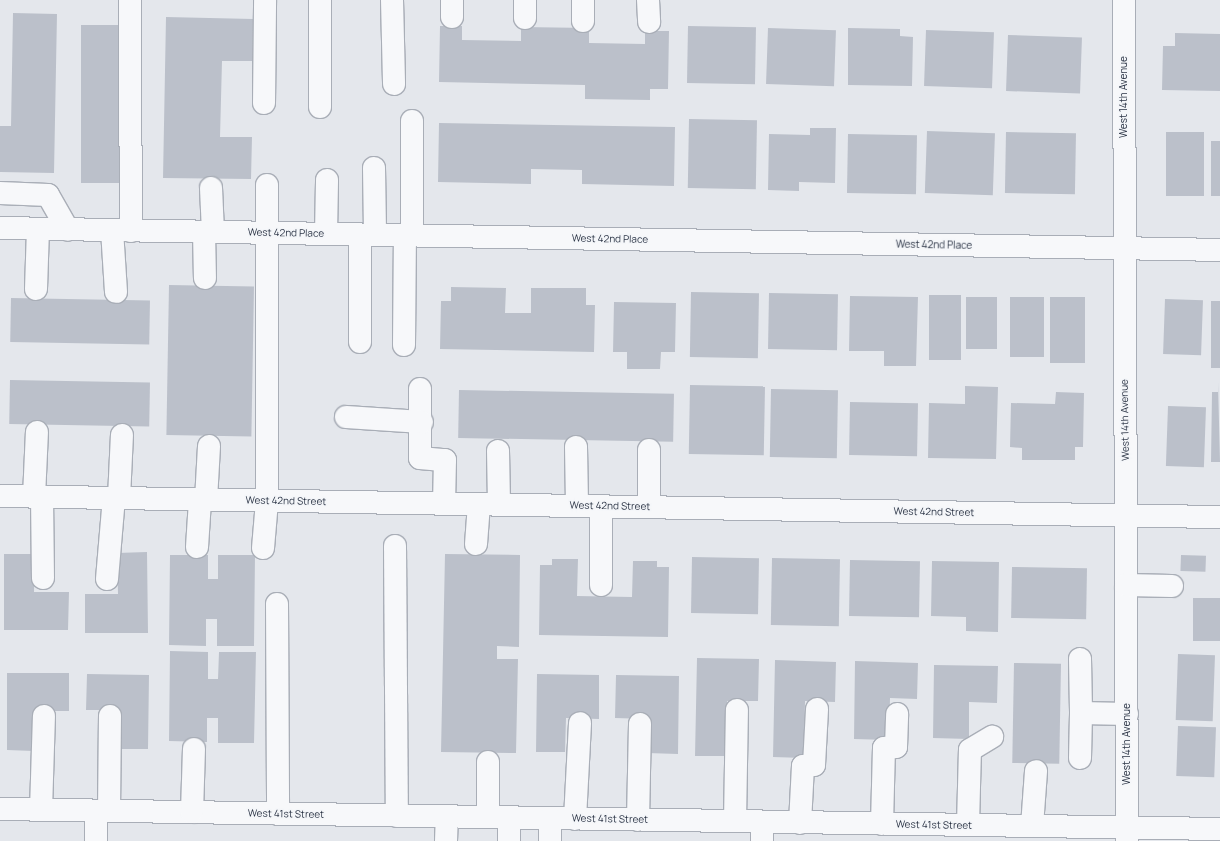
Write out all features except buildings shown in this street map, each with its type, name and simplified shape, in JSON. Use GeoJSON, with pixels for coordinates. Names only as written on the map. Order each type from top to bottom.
{"type":"FeatureCollection","features":[{"type":"Feature","properties":{"kind":"street"},"geometry":{"type":"LineString","coordinates":[[116,292],[122,230],[130,0]]}},
{"type":"Feature","properties":{"kind":"street"},"geometry":{"type":"LineString","coordinates":[[264,103],[265,0]]}},
{"type":"Feature","properties":{"kind":"street"},"geometry":{"type":"LineString","coordinates":[[320,0],[320,107]]}},
{"type":"Feature","properties":{"kind":"street"},"geometry":{"type":"LineString","coordinates":[[392,0],[394,84]]}},
{"type":"Feature","properties":{"kind":"street"},"geometry":{"type":"LineString","coordinates":[[648,0],[649,22]]}},
{"type":"Feature","properties":{"kind":"street","name":"West 14th Avenue"},"geometry":{"type":"LineString","coordinates":[[1124,0],[1127,834]]}},
{"type":"Feature","properties":{"kind":"street"},"geometry":{"type":"LineString","coordinates":[[404,345],[412,121]]}},
{"type":"Feature","properties":{"kind":"street"},"geometry":{"type":"LineString","coordinates":[[360,342],[374,168]]}},
{"type":"Feature","properties":{"kind":"street"},"geometry":{"type":"LineString","coordinates":[[326,234],[327,180]]}},
{"type":"Feature","properties":{"kind":"street"},"geometry":{"type":"LineString","coordinates":[[263,548],[267,501],[269,233],[267,185]]}},
{"type":"Feature","properties":{"kind":"street"},"geometry":{"type":"LineString","coordinates":[[205,278],[211,188]]}},
{"type":"Feature","properties":{"kind":"street"},"geometry":{"type":"LineString","coordinates":[[0,193],[48,195],[68,230]]}},
{"type":"Feature","properties":{"kind":"street","name":"West 42nd Place"},"geometry":{"type":"LineString","coordinates":[[0,228],[1220,250]]}},
{"type":"Feature","properties":{"kind":"street"},"geometry":{"type":"LineString","coordinates":[[36,289],[38,229]]}},
{"type":"Feature","properties":{"kind":"street"},"geometry":{"type":"LineString","coordinates":[[420,389],[422,422],[420,458],[445,460],[444,504]]}},
{"type":"Feature","properties":{"kind":"street"},"geometry":{"type":"LineString","coordinates":[[346,417],[422,422]]}},
{"type":"Feature","properties":{"kind":"street"},"geometry":{"type":"LineString","coordinates":[[37,432],[38,497],[43,578]]}},
{"type":"Feature","properties":{"kind":"street"},"geometry":{"type":"LineString","coordinates":[[107,579],[122,435]]}},
{"type":"Feature","properties":{"kind":"street"},"geometry":{"type":"LineString","coordinates":[[197,547],[209,446]]}},
{"type":"Feature","properties":{"kind":"street"},"geometry":{"type":"LineString","coordinates":[[576,447],[577,506]]}},
{"type":"Feature","properties":{"kind":"street"},"geometry":{"type":"LineString","coordinates":[[649,450],[649,507]]}},
{"type":"Feature","properties":{"kind":"street"},"geometry":{"type":"LineString","coordinates":[[476,544],[489,504],[498,451]]}},
{"type":"Feature","properties":{"kind":"street","name":"West 42nd Street"},"geometry":{"type":"LineString","coordinates":[[0,496],[1220,517]]}},
{"type":"Feature","properties":{"kind":"street"},"geometry":{"type":"LineString","coordinates":[[600,506],[600,585]]}},
{"type":"Feature","properties":{"kind":"street"},"geometry":{"type":"LineString","coordinates":[[395,546],[397,816]]}},
{"type":"Feature","properties":{"kind":"street"},"geometry":{"type":"LineString","coordinates":[[1126,585],[1172,586]]}},
{"type":"Feature","properties":{"kind":"street"},"geometry":{"type":"LineString","coordinates":[[277,604],[278,814]]}},
{"type":"Feature","properties":{"kind":"street"},"geometry":{"type":"LineString","coordinates":[[1080,659],[1080,758]]}},
{"type":"Feature","properties":{"kind":"street"},"geometry":{"type":"LineString","coordinates":[[800,822],[803,766],[814,765],[816,709]]}},
{"type":"Feature","properties":{"kind":"street"},"geometry":{"type":"LineString","coordinates":[[735,821],[737,710]]}},
{"type":"Feature","properties":{"kind":"street"},"geometry":{"type":"LineString","coordinates":[[1081,713],[1127,714]]}},
{"type":"Feature","properties":{"kind":"street"},"geometry":{"type":"LineString","coordinates":[[875,829],[884,748],[896,747],[897,714]]}},
{"type":"Feature","properties":{"kind":"street"},"geometry":{"type":"LineString","coordinates":[[41,810],[44,716]]}},
{"type":"Feature","properties":{"kind":"street"},"geometry":{"type":"LineString","coordinates":[[96,841],[102,811],[110,716]]}},
{"type":"Feature","properties":{"kind":"street"},"geometry":{"type":"LineString","coordinates":[[575,819],[580,723]]}},
{"type":"Feature","properties":{"kind":"street"},"geometry":{"type":"LineString","coordinates":[[638,820],[640,724]]}},
{"type":"Feature","properties":{"kind":"street"},"geometry":{"type":"LineString","coordinates":[[965,830],[970,750],[992,737]]}},
{"type":"Feature","properties":{"kind":"street"},"geometry":{"type":"LineString","coordinates":[[192,812],[194,750]]}},
{"type":"Feature","properties":{"kind":"street"},"geometry":{"type":"LineString","coordinates":[[488,762],[499,817],[509,841]]}},
{"type":"Feature","properties":{"kind":"street"},"geometry":{"type":"LineString","coordinates":[[1032,826],[1036,771]]}},
{"type":"Feature","properties":{"kind":"street","name":"West 41st Street"},"geometry":{"type":"LineString","coordinates":[[0,809],[735,821],[762,831],[800,822],[875,829],[965,830],[1032,826],[1127,834],[1220,830]]}},
{"type":"Feature","properties":{"kind":"street"},"geometry":{"type":"LineString","coordinates":[[446,841],[447,817]]}},
{"type":"Feature","properties":{"kind":"street"},"geometry":{"type":"LineString","coordinates":[[550,818],[550,841]]}}]}
